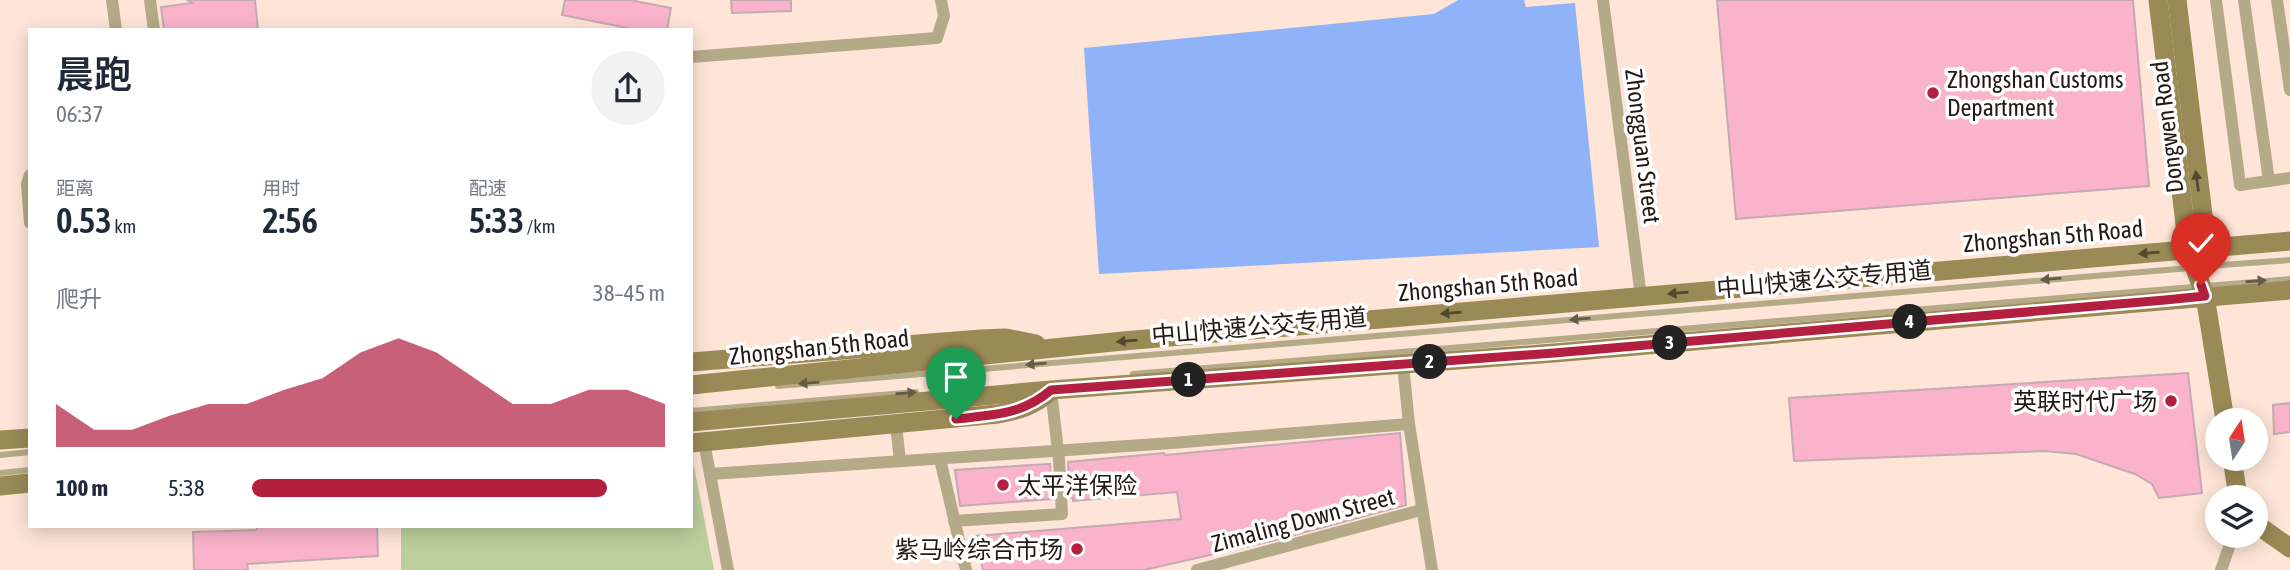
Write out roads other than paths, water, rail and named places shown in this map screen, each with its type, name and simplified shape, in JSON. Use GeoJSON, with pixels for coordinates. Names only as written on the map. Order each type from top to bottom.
{"type":"FeatureCollection","features":[{"type":"Feature","properties":{"kind":"main road","name":"Dongwen Road"},"geometry":{"type":"LineString","coordinates":[[2158,0],[2201,271]]}},
{"type":"Feature","properties":{"kind":"main road","name":"Dongwen Road"},"geometry":{"type":"LineString","coordinates":[[2176,0],[2196,170],[2201,271]]}},
{"type":"Feature","properties":{"kind":"main road","name":"Zhongshan 5th Road"},"geometry":{"type":"LineString","coordinates":[[693,422],[1051,390],[1403,364],[2201,271],[2290,242]]}},
{"type":"Feature","properties":{"kind":"main road","name":"Zhongshan 5th Road"},"geometry":{"type":"LineString","coordinates":[[693,385],[1050,348],[1641,296],[2201,271],[2290,290]]}},
{"type":"Feature","properties":{"kind":"main road"},"geometry":{"type":"LineString","coordinates":[[2201,271],[2223,408]]}},
{"type":"Feature","properties":{"kind":"main road"},"geometry":{"type":"LineString","coordinates":[[693,362],[1006,338],[1050,348]]}},
{"type":"Feature","properties":{"kind":"main road","name":"Zhongshan 5th Road"},"geometry":{"type":"LineString","coordinates":[[697,443],[896,425],[1021,410],[1037,403],[1051,390]]}},
{"type":"Feature","properties":{"kind":"main road"},"geometry":{"type":"LineString","coordinates":[[0,440],[28,438]]}},
{"type":"Feature","properties":{"kind":"main road"},"geometry":{"type":"LineString","coordinates":[[0,486],[28,483]]}},
{"type":"Feature","properties":{"kind":"main road"},"geometry":{"type":"LineString","coordinates":[[2268,532],[2290,548]]}},
{"type":"Feature","properties":{"kind":"street"},"geometry":{"type":"LineString","coordinates":[[112,0],[116,28]]}},
{"type":"Feature","properties":{"kind":"street"},"geometry":{"type":"LineString","coordinates":[[150,0],[154,28]]}},
{"type":"Feature","properties":{"kind":"street"},"geometry":{"type":"LineString","coordinates":[[693,57],[937,38],[944,16],[941,0]]}},
{"type":"Feature","properties":{"kind":"street","name":"Zhongguan Street"},"geometry":{"type":"LineString","coordinates":[[1603,0],[1641,296]]}},
{"type":"Feature","properties":{"kind":"street"},"geometry":{"type":"LineString","coordinates":[[2216,0],[2241,185],[2290,178]]}},
{"type":"Feature","properties":{"kind":"street"},"geometry":{"type":"LineString","coordinates":[[2244,0],[2269,181]]}},
{"type":"Feature","properties":{"kind":"street"},"geometry":{"type":"LineString","coordinates":[[2277,0],[2290,90]]}},
{"type":"Feature","properties":{"kind":"street"},"geometry":{"type":"LineString","coordinates":[[1403,364],[1421,510],[1432,570]]}},
{"type":"Feature","properties":{"kind":"street"},"geometry":{"type":"LineString","coordinates":[[954,521],[1062,514],[1051,390]]}},
{"type":"Feature","properties":{"kind":"street"},"geometry":{"type":"LineString","coordinates":[[710,474],[1409,424]]}},
{"type":"Feature","properties":{"kind":"street"},"geometry":{"type":"LineString","coordinates":[[896,425],[900,461]]}},
{"type":"Feature","properties":{"kind":"street"},"geometry":{"type":"LineString","coordinates":[[697,443],[710,474],[728,570]]}},
{"type":"Feature","properties":{"kind":"street"},"geometry":{"type":"LineString","coordinates":[[940,459],[966,570]]}},
{"type":"Feature","properties":{"kind":"street","name":"Zimaling Down Street"},"geometry":{"type":"LineString","coordinates":[[1196,570],[1421,510]]}},
{"type":"Feature","properties":{"kind":"street"},"geometry":{"type":"LineString","coordinates":[[2221,570],[2229,548]]}},
{"type":"Feature","properties":{"kind":"lane","name":"中山快速公交专用道"},"geometry":{"type":"LineString","coordinates":[[1124,375],[2290,261]]}},
{"type":"Feature","properties":{"kind":"lane","name":"中山快速公交专用道"},"geometry":{"type":"LineString","coordinates":[[775,386],[2201,271],[2290,279]]}},
{"type":"Feature","properties":{"kind":"lane"},"geometry":{"type":"LineString","coordinates":[[693,393],[719,391]]}},
{"type":"Feature","properties":{"kind":"lane"},"geometry":{"type":"LineString","coordinates":[[693,411],[920,392]]}},
{"type":"Feature","properties":{"kind":"lane"},"geometry":{"type":"LineString","coordinates":[[0,455],[28,452]]}},
{"type":"Feature","properties":{"kind":"lane"},"geometry":{"type":"LineString","coordinates":[[0,473],[28,470]]}},
{"type":"Feature","properties":{"kind":"water"},"geometry":{"type":"Polygon","coordinates":[[[1458,0],[1524,0],[1526,7],[1575,3],[1599,247],[1099,274],[1084,48],[1434,14],[1458,0]]]}},
{"type":"Feature","properties":{"kind":"place","name":"Zhongshan Customs Department"},"geometry":{"type":"Point","coordinates":[1933,93]}},
{"type":"Feature","properties":{"kind":"place","name":"英联时代广场"},"geometry":{"type":"Point","coordinates":[2171,401]}},
{"type":"Feature","properties":{"kind":"place","name":"太平洋保险"},"geometry":{"type":"Point","coordinates":[1003,485]}},
{"type":"Feature","properties":{"kind":"place","name":"紫马岭综合市场"},"geometry":{"type":"Point","coordinates":[1077,549]}}]}
